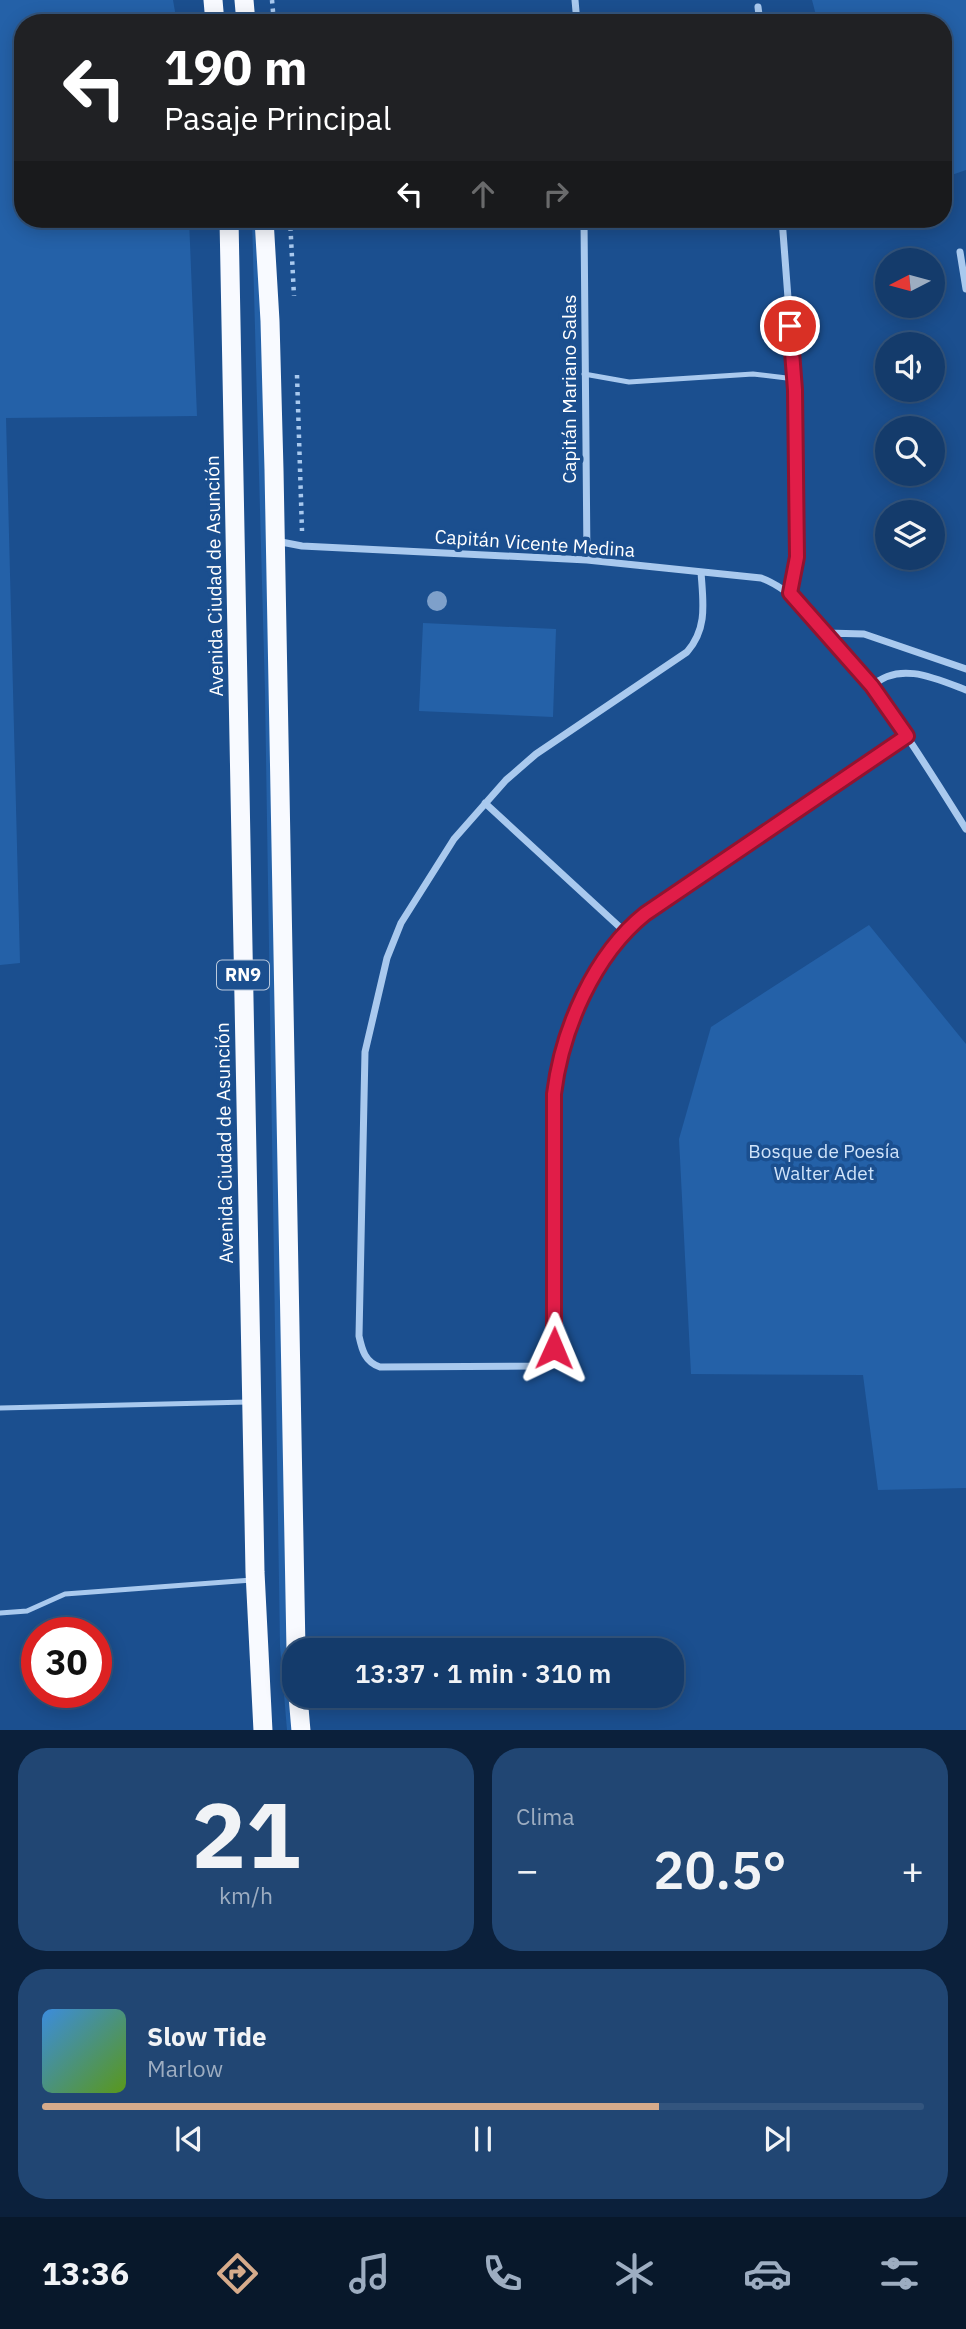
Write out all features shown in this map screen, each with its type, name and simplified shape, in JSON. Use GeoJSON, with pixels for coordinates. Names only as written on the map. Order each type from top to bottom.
{"type":"FeatureCollection","features":[{"type":"Feature","properties":{"kind":"highway","name":"Avenida Ciudad de Asunción"},"geometry":{"type":"LineString","coordinates":[[229,228],[251,1402],[255,1579],[263,1730]]}},
{"type":"Feature","properties":{"kind":"highway","name":"RN9"},"geometry":{"type":"LineString","coordinates":[[265,228],[271,321],[296,1638]]}},
{"type":"Feature","properties":{"kind":"highway"},"geometry":{"type":"LineString","coordinates":[[299,1708],[301,1730]]}},
{"type":"Feature","properties":{"kind":"street"},"geometry":{"type":"LineString","coordinates":[[758,7],[759,14]]}},
{"type":"Feature","properties":{"kind":"street","name":"Capitán Mariano Salas"},"geometry":{"type":"LineString","coordinates":[[584,228],[587,560]]}},
{"type":"Feature","properties":{"kind":"street"},"geometry":{"type":"LineString","coordinates":[[783,228],[795,379],[797,557],[790,593],[872,686],[966,829]]}},
{"type":"Feature","properties":{"kind":"street"},"geometry":{"type":"LineString","coordinates":[[960,252],[966,289]]}},
{"type":"Feature","properties":{"kind":"street","name":"Capitán Vicente Medina"},"geometry":{"type":"LineString","coordinates":[[275,541],[302,545],[587,560],[761,578],[780,585],[790,593]]}},
{"type":"Feature","properties":{"kind":"street"},"geometry":{"type":"LineString","coordinates":[[701,572],[704,611],[702,629],[687,652],[536,754],[485,803],[454,839],[401,923],[387,958],[365,1052],[359,1336],[362,1351],[371,1364],[380,1367],[531,1366],[545,1360],[554,1348],[554,1094],[558,1069],[582,1001],[602,961],[624,931],[907,736]]}},
{"type":"Feature","properties":{"kind":"street"},"geometry":{"type":"LineString","coordinates":[[827,633],[864,634],[966,669]]}},
{"type":"Feature","properties":{"kind":"street"},"geometry":{"type":"LineString","coordinates":[[872,686],[883,676],[900,673],[927,675],[966,690]]}},
{"type":"Feature","properties":{"kind":"street"},"geometry":{"type":"LineString","coordinates":[[485,803],[624,931]]}},
{"type":"Feature","properties":{"kind":"lane"},"geometry":{"type":"LineString","coordinates":[[584,374],[629,382],[753,374],[795,379]]}},
{"type":"Feature","properties":{"kind":"lane"},"geometry":{"type":"LineString","coordinates":[[0,1408],[251,1402]]}},
{"type":"Feature","properties":{"kind":"lane"},"geometry":{"type":"LineString","coordinates":[[0,1614],[27,1611],[65,1594],[255,1579]]}},
{"type":"Feature","properties":{"kind":"green space"},"geometry":{"type":"Polygon","coordinates":[[[0,0],[173,0],[175,14],[14,14],[14,228],[189,228],[197,416],[6,418],[20,963],[0,965],[0,0]]]}},
{"type":"Feature","properties":{"kind":"green space"},"geometry":{"type":"Polygon","coordinates":[[[812,0],[966,0],[966,170],[952,175],[952,14],[816,14],[812,0]]]}},
{"type":"Feature","properties":{"kind":"green space"},"geometry":{"type":"Polygon","coordinates":[[[252,228],[260,228],[288,1638],[282,1638],[282,1670],[265,692],[252,228]]]}},
{"type":"Feature","properties":{"kind":"green space"},"geometry":{"type":"Polygon","coordinates":[[[423,623],[556,629],[553,717],[419,711],[423,623]]]}},
{"type":"Feature","properties":{"kind":"green space","name":"Bosque de Poesía Walter Adet"},"geometry":{"type":"Polygon","coordinates":[[[869,925],[966,1044],[966,1488],[878,1490],[863,1375],[691,1374],[679,1139],[711,1027],[869,925]]]}},
{"type":"Feature","properties":{"kind":"green space"},"geometry":{"type":"Polygon","coordinates":[[[285,1708],[292,1708],[294,1730],[287,1730],[285,1708]]]}},
{"type":"Feature","properties":{"kind":"route"},"geometry":{"type":"LineString","coordinates":[[554,1348],[554,1094],[568,1037],[602,961],[624,931],[645,914],[907,736],[872,686],[790,593],[797,557],[795,390],[790,326]]}}]}
